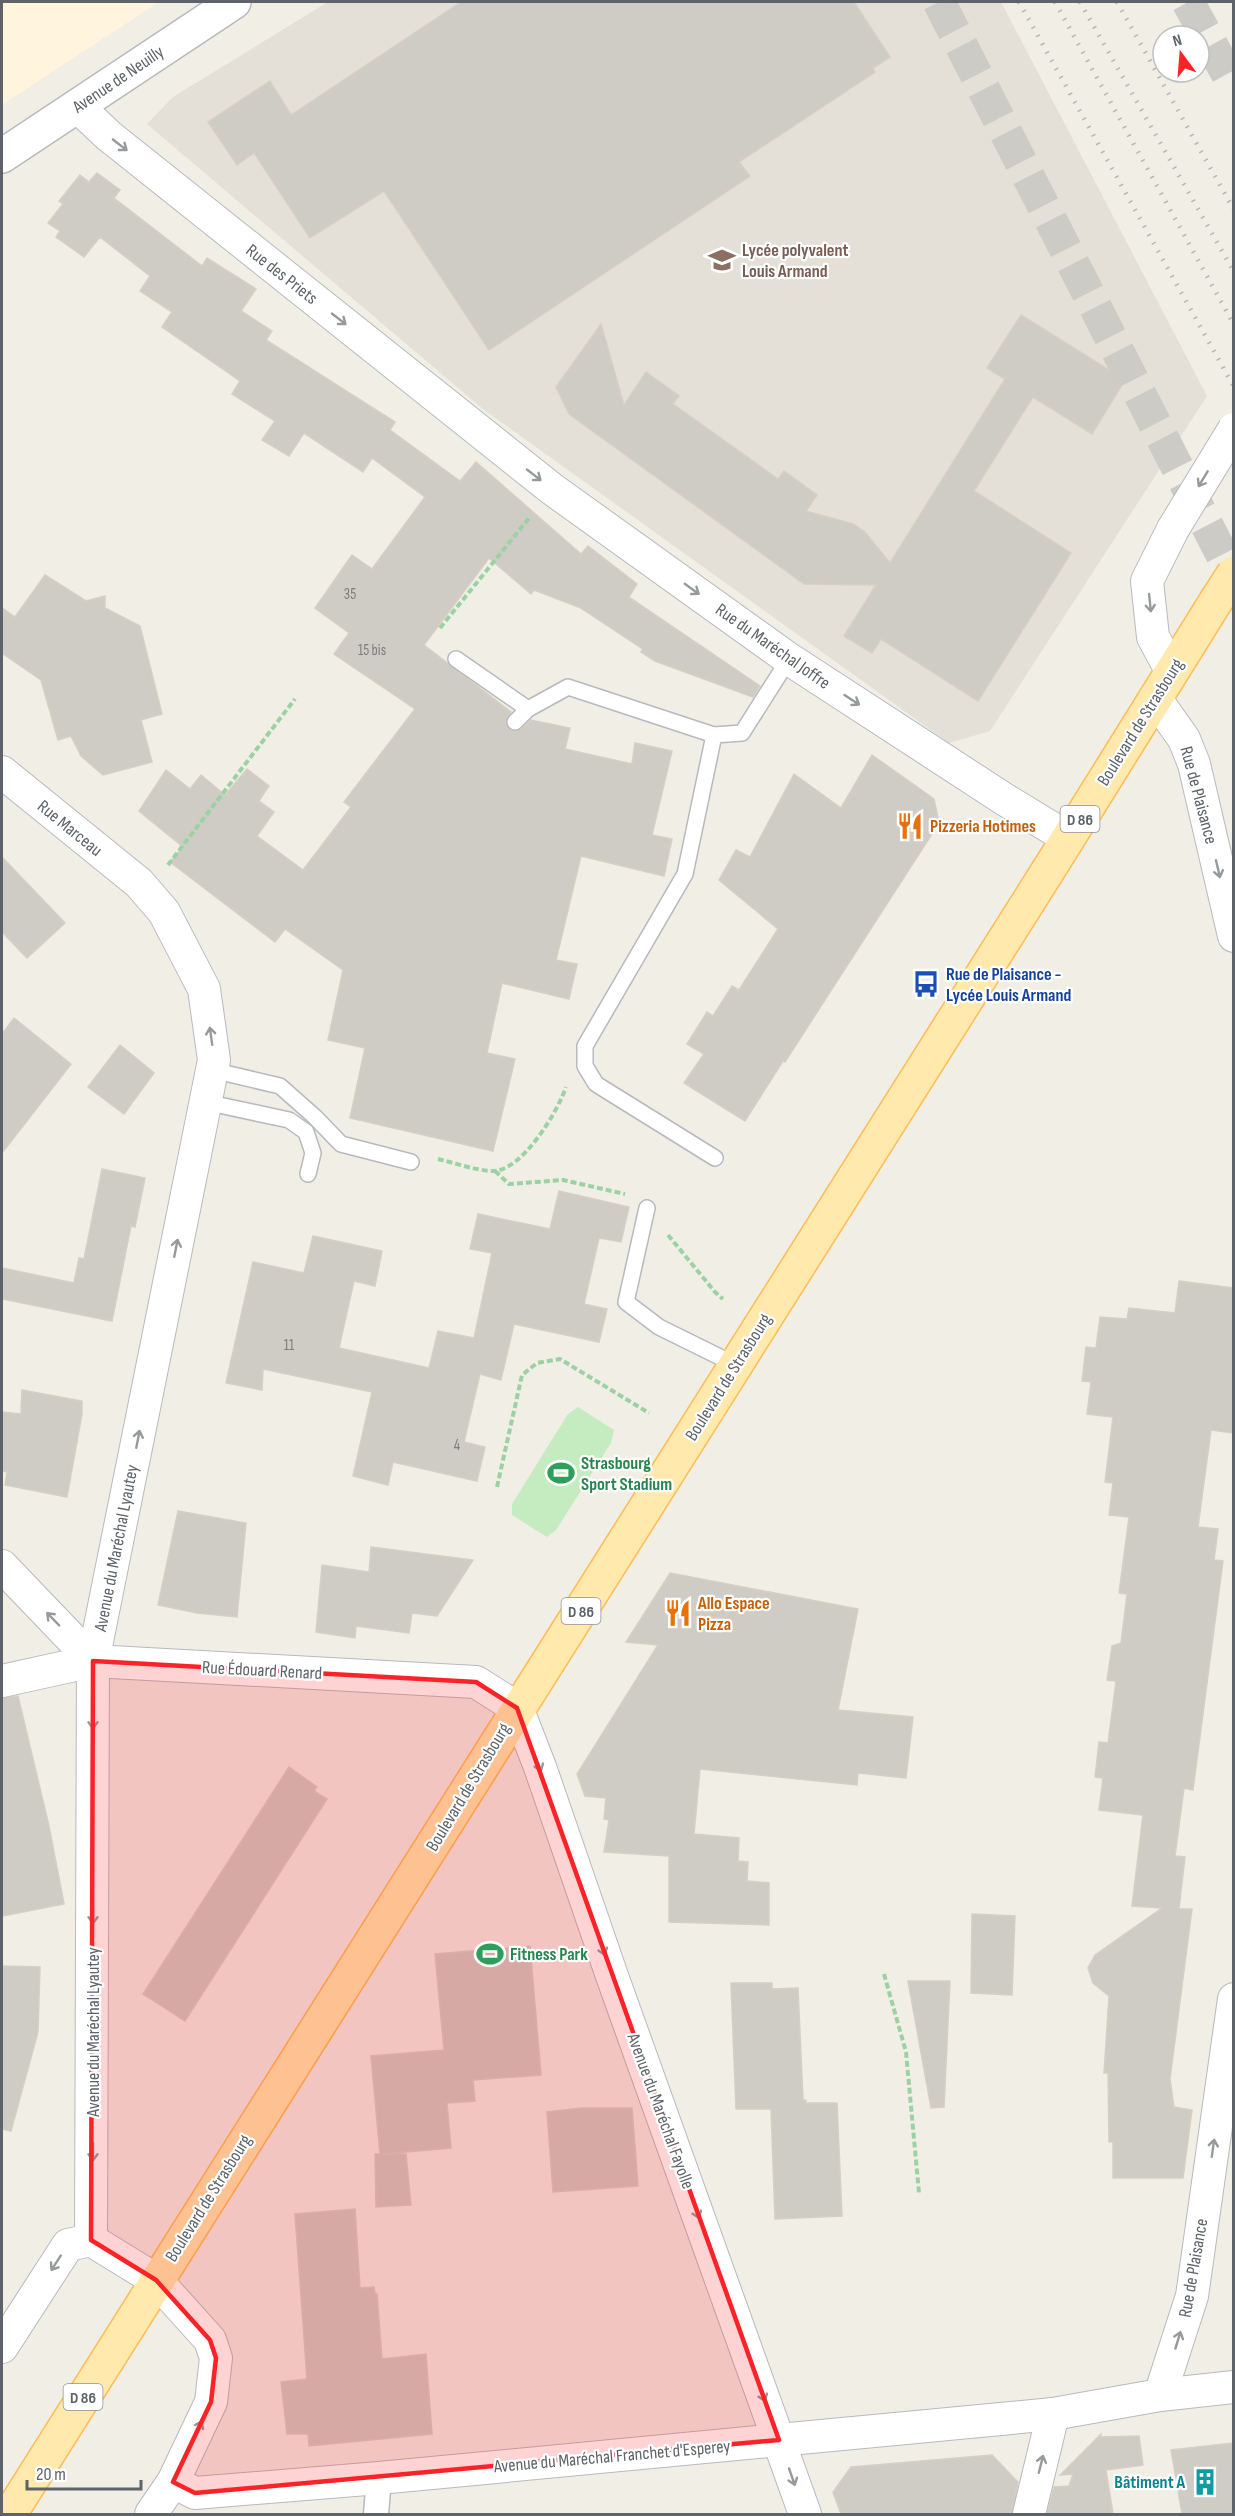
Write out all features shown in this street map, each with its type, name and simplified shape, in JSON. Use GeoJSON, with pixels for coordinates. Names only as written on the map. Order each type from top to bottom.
{"type":"FeatureCollection","features":[{"type":"Feature","properties":{"kind":"main road","name":"Boulevard de Strasbourg"},"geometry":{"type":"LineString","coordinates":[[10,2514],[1233,573]]}},
{"type":"Feature","properties":{"kind":"street","name":"Avenue de Neuilly"},"geometry":{"type":"LineString","coordinates":[[2,156],[234,2]]}},
{"type":"Feature","properties":{"kind":"street","name":"Rue des Priets"},"geometry":{"type":"LineString","coordinates":[[77,106],[109,136],[488,438]]}},
{"type":"Feature","properties":{"kind":"street","name":"Rue de Plaisance"},"geometry":{"type":"LineString","coordinates":[[1233,429],[1173,529],[1147,581],[1153,637],[1164,685],[1194,764],[1233,936]]}},
{"type":"Feature","properties":{"kind":"street","name":"Rue du Maréchal Joffre"},"geometry":{"type":"LineString","coordinates":[[488,438],[552,489],[789,659],[1068,838]]}},
{"type":"Feature","properties":{"kind":"street","name":"Rue Marceau"},"geometry":{"type":"LineString","coordinates":[[2,772],[143,887]]}},
{"type":"Feature","properties":{"kind":"street","name":"Avenue du Maréchal Lyautey"},"geometry":{"type":"LineString","coordinates":[[91,2240],[93,1661],[214,1060],[204,989],[164,912],[143,887]]}},
{"type":"Feature","properties":{"kind":"street"},"geometry":{"type":"LineString","coordinates":[[2,1566],[93,1661]]}},
{"type":"Feature","properties":{"kind":"street","name":"Rue Édouard Renard"},"geometry":{"type":"LineString","coordinates":[[2,1681],[93,1661],[476,1682],[517,1708]]}},
{"type":"Feature","properties":{"kind":"street","name":"Avenue du Maréchal Fayolle"},"geometry":{"type":"LineString","coordinates":[[517,1708],[805,2514]]}},
{"type":"Feature","properties":{"kind":"street","name":"Rue de Plaisance"},"geometry":{"type":"LineString","coordinates":[[1160,2395],[1192,2296],[1233,1999]]}},
{"type":"Feature","properties":{"kind":"street"},"geometry":{"type":"LineString","coordinates":[[2,2347],[68,2245],[91,2240],[156,2280],[210,2340],[216,2358],[211,2402],[173,2482],[151,2514]]}},
{"type":"Feature","properties":{"kind":"street"},"geometry":{"type":"LineString","coordinates":[[1029,2514],[1053,2414],[1160,2395],[1233,2387]]}},
{"type":"Feature","properties":{"kind":"street","name":"Avenue du Maréchal Franchet d'Esperey"},"geometry":{"type":"LineString","coordinates":[[173,2482],[195,2493],[379,2478],[1053,2414]]}},
{"type":"Feature","properties":{"kind":"street"},"geometry":{"type":"LineString","coordinates":[[376,2514],[379,2478]]}},
{"type":"Feature","properties":{"kind":"lane"},"geometry":{"type":"LineString","coordinates":[[456,658],[528,709]]}},
{"type":"Feature","properties":{"kind":"lane"},"geometry":{"type":"LineString","coordinates":[[515,722],[528,709],[568,687],[714,735],[742,733],[789,659]]}},
{"type":"Feature","properties":{"kind":"lane"},"geometry":{"type":"LineString","coordinates":[[714,735],[685,874],[585,1046],[585,1066],[596,1084],[715,1158]]}},
{"type":"Feature","properties":{"kind":"lane"},"geometry":{"type":"LineString","coordinates":[[212,1070],[280,1086],[315,1117],[340,1144],[411,1162]]}},
{"type":"Feature","properties":{"kind":"lane"},"geometry":{"type":"LineString","coordinates":[[205,1102],[289,1120],[306,1132],[313,1153],[308,1174]]}},
{"type":"Feature","properties":{"kind":"lane"},"geometry":{"type":"LineString","coordinates":[[647,1208],[626,1302],[659,1327],[736,1365]]}},
{"type":"Feature","properties":{"kind":"path"},"geometry":{"type":"LineString","coordinates":[[440,628],[552,489]]}},
{"type":"Feature","properties":{"kind":"path"},"geometry":{"type":"LineString","coordinates":[[143,887],[295,699]]}},
{"type":"Feature","properties":{"kind":"path"},"geometry":{"type":"LineString","coordinates":[[411,1162],[426,1156],[495,1171],[513,1164],[540,1135],[559,1107],[567,1084],[590,1073]]}},
{"type":"Feature","properties":{"kind":"path"},"geometry":{"type":"LineString","coordinates":[[497,1487],[522,1375],[537,1363],[560,1359],[649,1413]]}},
{"type":"Feature","properties":{"kind":"path"},"geometry":{"type":"LineString","coordinates":[[884,1974],[906,2052],[919,2193]]}},
{"type":"Feature","properties":{"kind":"highlighted area"},"geometry":{"type":"Polygon","coordinates":[[[93,1661],[476,1682],[517,1708],[779,2440],[195,2493],[173,2482],[211,2402],[216,2358],[210,2340],[156,2280],[91,2240],[93,1661]]]}},
{"type":"Feature","properties":{"kind":"shaded area"},"geometry":{"type":"Polygon","coordinates":[[[2,2],[159,2],[2,105],[2,2]]]}},
{"type":"Feature","properties":{"kind":"shaded area","name":"Lycée polyvalent Louis Armand"},"geometry":{"type":"Polygon","coordinates":[[[328,2],[1001,2],[1207,396],[990,731],[949,743],[483,409],[147,124],[173,97],[328,2]]]}},
{"type":"Feature","properties":{"kind":"green space","name":"Strasbourg Sport Stadium"},"geometry":{"type":"Polygon","coordinates":[[[578,1407],[614,1430],[611,1443],[556,1530],[547,1537],[512,1515],[512,1504],[568,1414],[578,1407]]]}},
{"type":"Feature","properties":{"kind":"building"},"geometry":{"type":"Polygon","coordinates":[[[461,2],[854,2],[890,57],[873,68],[875,72],[739,162],[750,176],[489,350],[384,191],[310,238],[254,153],[237,165],[208,122],[270,81],[291,115],[461,2]]]}},
{"type":"Feature","properties":{"kind":"building"},"geometry":{"type":"Polygon","coordinates":[[[97,173],[120,190],[114,198],[202,266],[207,258],[256,289],[241,311],[272,331],[266,340],[395,422],[390,430],[460,481],[476,462],[581,554],[588,546],[637,584],[629,597],[760,686],[753,697],[655,661],[641,652],[643,649],[581,608],[534,590],[531,594],[489,558],[424,645],[511,712],[506,719],[506,724],[512,731],[521,729],[531,720],[570,728],[565,749],[632,764],[635,743],[672,751],[652,835],[672,839],[664,876],[581,856],[556,960],[577,964],[569,999],[502,983],[487,1053],[515,1059],[493,1151],[350,1118],[365,1048],[328,1040],[343,970],[285,929],[275,942],[170,862],[183,847],[139,811],[166,770],[190,789],[201,775],[225,795],[247,769],[269,786],[259,801],[274,812],[257,836],[303,870],[351,807],[344,802],[415,709],[334,654],[349,633],[315,608],[352,555],[372,569],[425,497],[372,458],[363,472],[304,433],[289,456],[262,440],[275,421],[232,394],[240,381],[162,327],[172,312],[140,291],[150,276],[100,237],[84,257],[56,237],[60,231],[48,223],[63,204],[59,201],[80,175],[89,182],[97,173]]]}},
{"type":"Feature","properties":{"kind":"building"},"geometry":{"type":"Polygon","coordinates":[[[1021,315],[1125,380],[1092,434],[1033,397],[974,491],[1071,553],[978,701],[881,639],[872,653],[844,636],[876,585],[804,584],[569,414],[556,387],[601,324],[624,405],[646,372],[679,396],[673,404],[778,479],[784,471],[817,495],[806,511],[853,524],[864,531],[890,563],[1005,379],[987,368],[1021,315]]]}},
{"type":"Feature","properties":{"kind":"building"},"geometry":{"type":"Polygon","coordinates":[[[45,575],[86,601],[105,596],[105,608],[140,626],[162,714],[141,720],[152,762],[103,775],[81,756],[71,736],[58,740],[41,680],[2,653],[2,608],[15,617],[45,575]]]}},
{"type":"Feature","properties":{"kind":"building"},"geometry":{"type":"Polygon","coordinates":[[[872,755],[934,799],[939,823],[745,1121],[684,1083],[704,1054],[687,1044],[707,1012],[713,1016],[732,986],[739,990],[778,929],[719,880],[736,850],[750,857],[794,774],[841,808],[872,755]]]}},
{"type":"Feature","properties":{"kind":"building"},"geometry":{"type":"Polygon","coordinates":[[[2,857],[65,923],[27,958],[2,932],[2,857]]]}},
{"type":"Feature","properties":{"kind":"building"},"geometry":{"type":"Polygon","coordinates":[[[14,1018],[71,1064],[2,1153],[2,1034],[14,1018]]]}},
{"type":"Feature","properties":{"kind":"building"},"geometry":{"type":"Polygon","coordinates":[[[120,1045],[154,1073],[124,1114],[88,1087],[120,1045]]]}},
{"type":"Feature","properties":{"kind":"building"},"geometry":{"type":"Polygon","coordinates":[[[102,1169],[145,1178],[135,1227],[131,1226],[112,1321],[2,1299],[2,1268],[74,1283],[79,1258],[84,1259],[102,1169]]]}},
{"type":"Feature","properties":{"kind":"building"},"geometry":{"type":"Polygon","coordinates":[[[559,1191],[629,1207],[621,1242],[599,1238],[584,1304],[607,1309],[599,1342],[514,1324],[501,1380],[480,1374],[464,1442],[485,1447],[477,1481],[393,1462],[388,1485],[353,1476],[372,1392],[263,1369],[262,1390],[226,1383],[253,1262],[304,1273],[313,1236],[382,1251],[375,1286],[354,1281],[339,1348],[429,1368],[438,1331],[474,1338],[492,1253],[470,1249],[478,1214],[550,1229],[559,1191]]]}},
{"type":"Feature","properties":{"kind":"building"},"geometry":{"type":"Polygon","coordinates":[[[1179,1281],[1233,1288],[1233,1433],[1211,1430],[1198,1527],[1218,1529],[1214,1560],[1223,1561],[1193,1790],[1184,1788],[1175,1856],[1185,1857],[1179,1909],[1192,1909],[1170,2079],[1174,2107],[1192,2110],[1183,2178],[1113,2178],[1113,2142],[1109,2142],[1108,2073],[1104,2073],[1109,1996],[1093,1983],[1088,1968],[1095,1955],[1162,1908],[1132,1906],[1143,1815],[1099,1810],[1103,1778],[1095,1777],[1099,1742],[1108,1743],[1116,1681],[1107,1680],[1112,1646],[1121,1643],[1127,1594],[1119,1593],[1129,1517],[1109,1515],[1113,1483],[1105,1482],[1113,1417],[1087,1414],[1091,1382],[1082,1381],[1086,1347],[1096,1348],[1100,1317],[1127,1319],[1129,1308],[1175,1313],[1179,1281]]]}},
{"type":"Feature","properties":{"kind":"building"},"geometry":{"type":"Polygon","coordinates":[[[22,1390],[82,1401],[82,1414],[67,1497],[5,1485],[7,1472],[2,1471],[2,1412],[21,1414],[22,1390]]]}},
{"type":"Feature","properties":{"kind":"building"},"geometry":{"type":"Polygon","coordinates":[[[178,1511],[246,1523],[237,1617],[197,1613],[158,1605],[178,1511]]]}},
{"type":"Feature","properties":{"kind":"building"},"geometry":{"type":"Polygon","coordinates":[[[371,1547],[473,1560],[437,1616],[412,1613],[409,1633],[356,1626],[355,1638],[316,1632],[322,1565],[369,1572],[371,1547]]]}},
{"type":"Feature","properties":{"kind":"building"},"geometry":{"type":"Polygon","coordinates":[[[670,1573],[858,1609],[838,1710],[913,1717],[906,1778],[858,1773],[857,1785],[700,1769],[694,1834],[739,1838],[738,1861],[748,1862],[747,1881],[769,1883],[769,1925],[669,1922],[669,1856],[604,1852],[609,1820],[604,1819],[606,1798],[585,1796],[577,1774],[658,1645],[626,1642],[670,1573]]]}},
{"type":"Feature","properties":{"kind":"building"},"geometry":{"type":"Polygon","coordinates":[[[18,1696],[49,1826],[64,1904],[2,1916],[2,1698],[18,1696]]]}},
{"type":"Feature","properties":{"kind":"building"},"geometry":{"type":"Polygon","coordinates":[[[289,1767],[317,1787],[314,1791],[327,1799],[185,2021],[143,1994],[289,1767]]]}},
{"type":"Feature","properties":{"kind":"building"},"geometry":{"type":"Polygon","coordinates":[[[972,1914],[1015,1916],[1012,1995],[971,1993],[972,1914]]]}},
{"type":"Feature","properties":{"kind":"building"},"geometry":{"type":"Polygon","coordinates":[[[530,1946],[541,2075],[473,2080],[475,2101],[447,2103],[451,2148],[383,2154],[406,2154],[411,2205],[376,2207],[375,2154],[380,2154],[371,2056],[444,2050],[435,1954],[530,1946]]]}},
{"type":"Feature","properties":{"kind":"building"},"geometry":{"type":"Polygon","coordinates":[[[2,1966],[40,1967],[38,2032],[11,2131],[2,2129],[2,1966]]]}},
{"type":"Feature","properties":{"kind":"building"},"geometry":{"type":"Polygon","coordinates":[[[908,1981],[950,1981],[944,2107],[931,2108],[908,1981]]]}},
{"type":"Feature","properties":{"kind":"building"},"geometry":{"type":"Polygon","coordinates":[[[731,1983],[772,1983],[772,1989],[798,1988],[803,2100],[806,2100],[806,2103],[837,2103],[842,2216],[775,2219],[771,2109],[736,2109],[731,1983]]]}},
{"type":"Feature","properties":{"kind":"building"},"geometry":{"type":"Polygon","coordinates":[[[582,2108],[632,2108],[638,2186],[553,2192],[547,2112],[582,2108]]]}},
{"type":"Feature","properties":{"kind":"building"},"geometry":{"type":"Polygon","coordinates":[[[355,2209],[360,2288],[374,2287],[375,2294],[377,2294],[382,2359],[426,2354],[432,2434],[309,2446],[308,2434],[287,2434],[281,2382],[307,2379],[295,2214],[355,2209]]]}},
{"type":"Feature","properties":{"kind":"building"},"geometry":{"type":"Polygon","coordinates":[[[1101,2434],[1101,2437],[1139,2436],[1143,2465],[1106,2470],[1113,2514],[1047,2514],[1054,2487],[1069,2486],[1073,2474],[1060,2475],[1101,2434]]]}},
{"type":"Feature","properties":{"kind":"building","name":"Bâtiment A"},"geometry":{"type":"Polygon","coordinates":[[[1233,2443],[1233,2514],[1182,2514],[1171,2450],[1233,2443]]]}},
{"type":"Feature","properties":{"kind":"building"},"geometry":{"type":"Polygon","coordinates":[[[992,2455],[1018,2482],[1012,2514],[841,2514],[833,2492],[851,2467],[992,2455]]]}},
{"type":"Feature","properties":{"kind":"tunnel"},"geometry":{"type":"LineString","coordinates":[[939,2],[1234,578]]}},
{"type":"Feature","properties":{"kind":"tunnel"},"geometry":{"type":"LineString","coordinates":[[1188,2],[1234,86]]}},
{"type":"Feature","properties":{"kind":"railway"},"geometry":{"type":"LineString","coordinates":[[1019,2],[1234,387]]}},
{"type":"Feature","properties":{"kind":"railway"},"geometry":{"type":"LineString","coordinates":[[1055,2],[1234,325]]}},
{"type":"Feature","properties":{"kind":"railway"},"geometry":{"type":"LineString","coordinates":[[1080,2],[1234,272]]}},
{"type":"Feature","properties":{"kind":"railway"},"geometry":{"type":"LineString","coordinates":[[1117,2],[1234,210]]}},
{"type":"Feature","properties":{"kind":"place","name":"Lycée polyvalent Louis Armand"},"geometry":{"type":"Point","coordinates":[722,260]}},
{"type":"Feature","properties":{"kind":"place","name":"Pizzeria Hotimes"},"geometry":{"type":"Point","coordinates":[910,826]}},
{"type":"Feature","properties":{"kind":"place","name":"Rue de Plaisance - Lycée Louis Armand"},"geometry":{"type":"Point","coordinates":[926,984]}},
{"type":"Feature","properties":{"kind":"place","name":"Strasbourg Sport Stadium"},"geometry":{"type":"Point","coordinates":[561,1473]}},
{"type":"Feature","properties":{"kind":"place","name":"Allo Espace Pizza"},"geometry":{"type":"Point","coordinates":[678,1613]}},
{"type":"Feature","properties":{"kind":"place","name":"Fitness Park"},"geometry":{"type":"Point","coordinates":[490,1954]}},
{"type":"Feature","properties":{"kind":"place","name":"Bâtiment A"},"geometry":{"type":"Point","coordinates":[1205,2482]}}]}
